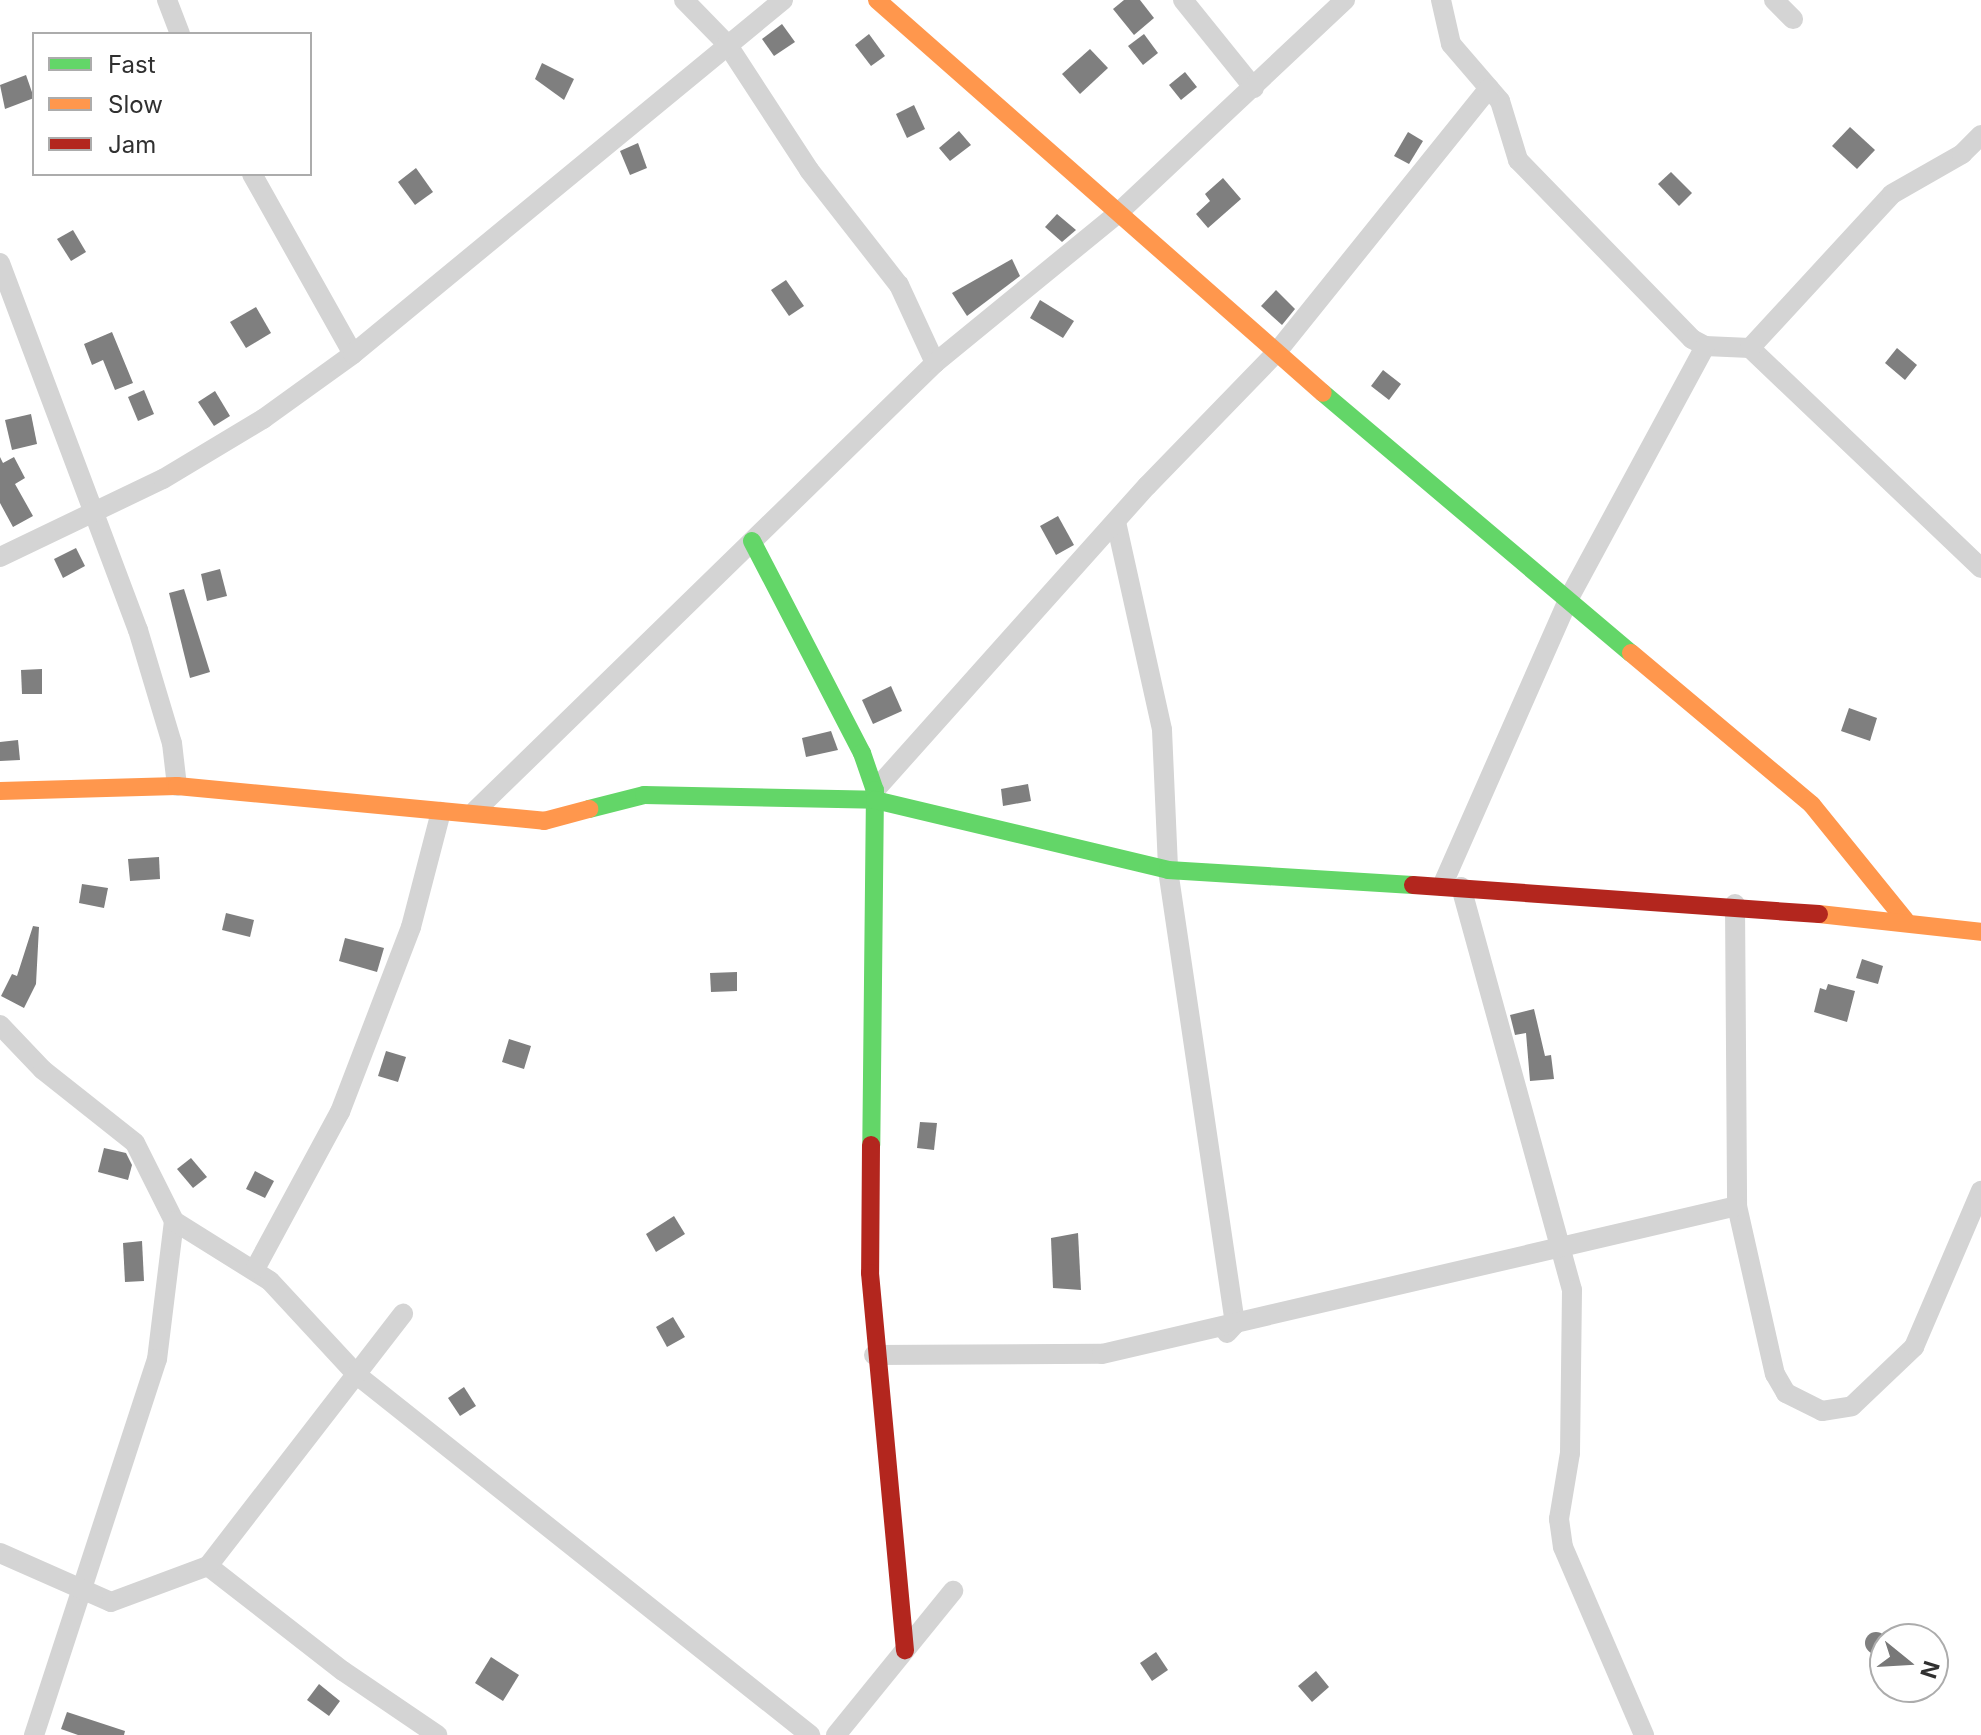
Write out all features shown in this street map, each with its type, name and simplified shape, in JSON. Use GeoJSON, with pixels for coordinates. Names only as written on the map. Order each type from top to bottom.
{"type":"FeatureCollection","features":[{"type":"Feature","properties":{"kind":"street"},"geometry":{"type":"LineString","coordinates":[[167,0],[179,32]]}},
{"type":"Feature","properties":{"kind":"street"},"geometry":{"type":"LineString","coordinates":[[684,0],[727,44],[809,170],[899,285],[935,363]]}},
{"type":"Feature","properties":{"kind":"street"},"geometry":{"type":"LineString","coordinates":[[0,557],[96,513],[263,419],[353,354],[783,0]]}},
{"type":"Feature","properties":{"kind":"street"},"geometry":{"type":"LineString","coordinates":[[877,0],[1276,353],[1812,805],[1905,920]]}},
{"type":"Feature","properties":{"kind":"street"},"geometry":{"type":"LineString","coordinates":[[1183,0],[1254,88]]}},
{"type":"Feature","properties":{"kind":"street"},"geometry":{"type":"LineString","coordinates":[[475,811],[935,363],[1117,214],[1345,0]]}},
{"type":"Feature","properties":{"kind":"street"},"geometry":{"type":"LineString","coordinates":[[1441,0],[1451,44],[1500,101],[1518,160],[1692,339],[1705,346],[1750,348],[1981,568]]}},
{"type":"Feature","properties":{"kind":"street"},"geometry":{"type":"LineString","coordinates":[[1774,0],[1793,19]]}},
{"type":"Feature","properties":{"kind":"street"},"geometry":{"type":"LineString","coordinates":[[875,795],[1116,522],[1276,353],[1489,88]]}},
{"type":"Feature","properties":{"kind":"street"},"geometry":{"type":"LineString","coordinates":[[1750,348],[1892,194],[1962,154],[1981,135]]}},
{"type":"Feature","properties":{"kind":"street"},"geometry":{"type":"LineString","coordinates":[[253,176],[353,354]]}},
{"type":"Feature","properties":{"kind":"street"},"geometry":{"type":"LineString","coordinates":[[0,263],[20,328],[96,513],[172,743],[177,786]]}},
{"type":"Feature","properties":{"kind":"street"},"geometry":{"type":"LineString","coordinates":[[1644,1735],[1563,1547],[1559,1519],[1570,1453],[1572,1290],[1562,1246],[1452,886],[1569,598],[1705,346]]}},
{"type":"Feature","properties":{"kind":"street"},"geometry":{"type":"LineString","coordinates":[[1116,522],[1162,730],[1168,870],[1229,1331]]}},
{"type":"Feature","properties":{"kind":"street"},"geometry":{"type":"LineString","coordinates":[[752,541],[862,753],[875,795],[870,1273],[874,1355],[905,1650]]}},
{"type":"Feature","properties":{"kind":"street"},"geometry":{"type":"LineString","coordinates":[[0,791],[177,786],[441,812],[475,811],[544,821],[644,795],[875,795],[1168,870],[1735,904],[1905,920],[1981,932]]}},
{"type":"Feature","properties":{"kind":"street"},"geometry":{"type":"LineString","coordinates":[[255,1269],[340,1112],[411,927],[441,812]]}},
{"type":"Feature","properties":{"kind":"street"},"geometry":{"type":"LineString","coordinates":[[1735,904],[1737,1206],[1775,1374],[1786,1393],[1822,1411],[1852,1406],[1914,1347],[1981,1191]]}},
{"type":"Feature","properties":{"kind":"street"},"geometry":{"type":"LineString","coordinates":[[0,1025],[35,1063],[135,1143],[174,1221],[255,1269],[357,1375],[810,1735]]}},
{"type":"Feature","properties":{"kind":"street"},"geometry":{"type":"LineString","coordinates":[[874,1355],[1102,1354],[1229,1331],[1562,1246],[1737,1206]]}},
{"type":"Feature","properties":{"kind":"street"},"geometry":{"type":"LineString","coordinates":[[34,1735],[157,1359],[174,1221]]}},
{"type":"Feature","properties":{"kind":"street"},"geometry":{"type":"LineString","coordinates":[[0,1553],[111,1602],[208,1566],[403,1314]]}},
{"type":"Feature","properties":{"kind":"street"},"geometry":{"type":"LineString","coordinates":[[208,1566],[343,1671],[437,1735]]}},
{"type":"Feature","properties":{"kind":"street"},"geometry":{"type":"LineString","coordinates":[[836,1735],[953,1591]]}},
{"type":"Feature","properties":{"kind":"building"},"geometry":{"type":"Polygon","coordinates":[[[1124,0],[1140,0],[1154,18],[1134,35],[1113,9],[1124,0]]]}},
{"type":"Feature","properties":{"kind":"building"},"geometry":{"type":"Polygon","coordinates":[[[782,24],[795,42],[774,56],[762,39],[782,24]]]}},
{"type":"Feature","properties":{"kind":"building"},"geometry":{"type":"Polygon","coordinates":[[[869,34],[885,56],[871,66],[855,45],[869,34]]]}},
{"type":"Feature","properties":{"kind":"building"},"geometry":{"type":"Polygon","coordinates":[[[1144,34],[1158,53],[1143,65],[1128,46],[1144,34]]]}},
{"type":"Feature","properties":{"kind":"building"},"geometry":{"type":"Polygon","coordinates":[[[1090,49],[1108,68],[1080,94],[1062,74],[1090,49]]]}},
{"type":"Feature","properties":{"kind":"building"},"geometry":{"type":"Polygon","coordinates":[[[542,63],[574,79],[564,100],[535,79],[542,63]]]}},
{"type":"Feature","properties":{"kind":"building"},"geometry":{"type":"Polygon","coordinates":[[[1185,72],[1197,87],[1181,100],[1169,85],[1185,72]]]}},
{"type":"Feature","properties":{"kind":"building"},"geometry":{"type":"Polygon","coordinates":[[[26,75],[32,99],[5,109],[0,85],[26,75]]]}},
{"type":"Feature","properties":{"kind":"building"},"geometry":{"type":"Polygon","coordinates":[[[914,105],[925,129],[907,138],[896,114],[914,105]]]}},
{"type":"Feature","properties":{"kind":"building"},"geometry":{"type":"Polygon","coordinates":[[[1850,127],[1875,150],[1857,169],[1832,146],[1850,127]]]}},
{"type":"Feature","properties":{"kind":"building"},"geometry":{"type":"Polygon","coordinates":[[[959,131],[971,145],[950,161],[939,148],[959,131]]]}},
{"type":"Feature","properties":{"kind":"building"},"geometry":{"type":"Polygon","coordinates":[[[1408,132],[1423,141],[1409,164],[1394,156],[1408,132]]]}},
{"type":"Feature","properties":{"kind":"building"},"geometry":{"type":"Polygon","coordinates":[[[638,143],[647,168],[630,175],[620,151],[638,143]]]}},
{"type":"Feature","properties":{"kind":"building"},"geometry":{"type":"Polygon","coordinates":[[[416,168],[433,192],[415,205],[398,182],[416,168]]]}},
{"type":"Feature","properties":{"kind":"building"},"geometry":{"type":"Polygon","coordinates":[[[1671,172],[1692,193],[1679,206],[1658,184],[1671,172]]]}},
{"type":"Feature","properties":{"kind":"building"},"geometry":{"type":"Polygon","coordinates":[[[1223,178],[1241,199],[1208,228],[1196,214],[1210,201],[1205,194],[1223,178]]]}},
{"type":"Feature","properties":{"kind":"building"},"geometry":{"type":"Polygon","coordinates":[[[1057,214],[1076,230],[1062,242],[1045,227],[1057,214]]]}},
{"type":"Feature","properties":{"kind":"building"},"geometry":{"type":"Polygon","coordinates":[[[73,230],[86,252],[71,261],[57,239],[73,230]]]}},
{"type":"Feature","properties":{"kind":"building"},"geometry":{"type":"Polygon","coordinates":[[[1012,259],[1020,276],[967,316],[952,293],[1012,259]]]}},
{"type":"Feature","properties":{"kind":"building"},"geometry":{"type":"Polygon","coordinates":[[[786,280],[804,306],[789,316],[771,290],[786,280]]]}},
{"type":"Feature","properties":{"kind":"building"},"geometry":{"type":"Polygon","coordinates":[[[1276,290],[1295,309],[1282,325],[1261,306],[1276,290]]]}},
{"type":"Feature","properties":{"kind":"building"},"geometry":{"type":"Polygon","coordinates":[[[1040,300],[1074,321],[1063,338],[1030,318],[1040,300]]]}},
{"type":"Feature","properties":{"kind":"building"},"geometry":{"type":"Polygon","coordinates":[[[256,307],[271,333],[246,348],[230,322],[256,307]]]}},
{"type":"Feature","properties":{"kind":"building"},"geometry":{"type":"Polygon","coordinates":[[[112,332],[133,383],[115,390],[103,360],[92,365],[84,344],[112,332]]]}},
{"type":"Feature","properties":{"kind":"building"},"geometry":{"type":"Polygon","coordinates":[[[1897,348],[1917,365],[1905,380],[1885,363],[1897,348]]]}},
{"type":"Feature","properties":{"kind":"building"},"geometry":{"type":"Polygon","coordinates":[[[1383,370],[1401,384],[1389,400],[1371,386],[1383,370]]]}},
{"type":"Feature","properties":{"kind":"building"},"geometry":{"type":"Polygon","coordinates":[[[144,390],[154,414],[138,421],[128,397],[144,390]]]}},
{"type":"Feature","properties":{"kind":"building"},"geometry":{"type":"Polygon","coordinates":[[[215,391],[230,416],[214,426],[198,402],[215,391]]]}},
{"type":"Feature","properties":{"kind":"building"},"geometry":{"type":"Polygon","coordinates":[[[31,414],[37,444],[12,450],[5,420],[31,414]]]}},
{"type":"Feature","properties":{"kind":"building"},"geometry":{"type":"Polygon","coordinates":[[[0,457],[3,463],[14,457],[25,478],[15,484],[33,516],[13,527],[0,503],[0,457]]]}},
{"type":"Feature","properties":{"kind":"building"},"geometry":{"type":"Polygon","coordinates":[[[1058,516],[1074,545],[1056,555],[1040,526],[1058,516]]]}},
{"type":"Feature","properties":{"kind":"building"},"geometry":{"type":"Polygon","coordinates":[[[76,548],[85,566],[63,578],[54,559],[76,548]]]}},
{"type":"Feature","properties":{"kind":"building"},"geometry":{"type":"Polygon","coordinates":[[[220,569],[227,596],[207,601],[201,574],[220,569]]]}},
{"type":"Feature","properties":{"kind":"building"},"geometry":{"type":"Polygon","coordinates":[[[184,589],[210,672],[190,678],[169,593],[184,589]]]}},
{"type":"Feature","properties":{"kind":"building"},"geometry":{"type":"Polygon","coordinates":[[[42,669],[42,694],[22,694],[21,670],[42,669]]]}},
{"type":"Feature","properties":{"kind":"building"},"geometry":{"type":"Polygon","coordinates":[[[891,686],[902,711],[873,724],[862,700],[891,686]]]}},
{"type":"Feature","properties":{"kind":"building"},"geometry":{"type":"Polygon","coordinates":[[[1849,708],[1877,718],[1870,741],[1841,731],[1849,708]]]}},
{"type":"Feature","properties":{"kind":"building"},"geometry":{"type":"Polygon","coordinates":[[[831,731],[838,750],[806,757],[802,738],[831,731]]]}},
{"type":"Feature","properties":{"kind":"building"},"geometry":{"type":"Polygon","coordinates":[[[18,740],[20,760],[0,761],[0,742],[18,740]]]}},
{"type":"Feature","properties":{"kind":"building"},"geometry":{"type":"Polygon","coordinates":[[[1028,784],[1031,801],[1003,806],[1001,789],[1028,784]]]}},
{"type":"Feature","properties":{"kind":"building"},"geometry":{"type":"Polygon","coordinates":[[[159,857],[160,879],[130,881],[128,859],[159,857]]]}},
{"type":"Feature","properties":{"kind":"building"},"geometry":{"type":"Polygon","coordinates":[[[82,884],[108,888],[104,908],[79,903],[82,884]]]}},
{"type":"Feature","properties":{"kind":"building"},"geometry":{"type":"Polygon","coordinates":[[[226,913],[254,920],[250,937],[222,930],[226,913]]]}},
{"type":"Feature","properties":{"kind":"building"},"geometry":{"type":"Polygon","coordinates":[[[33,926],[39,927],[36,984],[24,1008],[1,996],[12,974],[17,976],[33,926]]]}},
{"type":"Feature","properties":{"kind":"building"},"geometry":{"type":"Polygon","coordinates":[[[345,938],[384,948],[377,972],[339,961],[345,938]]]}},
{"type":"Feature","properties":{"kind":"building"},"geometry":{"type":"Polygon","coordinates":[[[1862,959],[1883,966],[1878,984],[1856,978],[1862,959]]]}},
{"type":"Feature","properties":{"kind":"building"},"geometry":{"type":"Polygon","coordinates":[[[737,972],[737,991],[711,992],[710,973],[737,972]]]}},
{"type":"Feature","properties":{"kind":"building"},"geometry":{"type":"Polygon","coordinates":[[[1828,984],[1855,991],[1847,1022],[1814,1012],[1820,988],[1826,990],[1828,984]]]}},
{"type":"Feature","properties":{"kind":"building"},"geometry":{"type":"Polygon","coordinates":[[[1534,1009],[1545,1056],[1551,1055],[1554,1079],[1530,1081],[1526,1033],[1515,1035],[1510,1015],[1534,1009]]]}},
{"type":"Feature","properties":{"kind":"building"},"geometry":{"type":"Polygon","coordinates":[[[509,1039],[531,1046],[524,1069],[502,1062],[509,1039]]]}},
{"type":"Feature","properties":{"kind":"building"},"geometry":{"type":"Polygon","coordinates":[[[386,1051],[406,1057],[398,1082],[378,1076],[386,1051]]]}},
{"type":"Feature","properties":{"kind":"building"},"geometry":{"type":"Polygon","coordinates":[[[920,1122],[937,1123],[934,1150],[917,1148],[920,1122]]]}},
{"type":"Feature","properties":{"kind":"building"},"geometry":{"type":"Polygon","coordinates":[[[104,1148],[126,1153],[132,1165],[128,1180],[98,1172],[104,1148]]]}},
{"type":"Feature","properties":{"kind":"building"},"geometry":{"type":"Polygon","coordinates":[[[191,1158],[207,1177],[193,1188],[177,1169],[191,1158]]]}},
{"type":"Feature","properties":{"kind":"building"},"geometry":{"type":"Polygon","coordinates":[[[255,1171],[274,1181],[265,1198],[246,1189],[255,1171]]]}},
{"type":"Feature","properties":{"kind":"building"},"geometry":{"type":"Polygon","coordinates":[[[674,1216],[685,1234],[656,1252],[646,1234],[674,1216]]]}},
{"type":"Feature","properties":{"kind":"building"},"geometry":{"type":"Polygon","coordinates":[[[1078,1233],[1081,1290],[1053,1288],[1051,1238],[1078,1233]]]}},
{"type":"Feature","properties":{"kind":"building"},"geometry":{"type":"Polygon","coordinates":[[[142,1241],[144,1281],[125,1282],[123,1243],[142,1241]]]}},
{"type":"Feature","properties":{"kind":"building"},"geometry":{"type":"Polygon","coordinates":[[[673,1317],[685,1337],[667,1347],[656,1327],[673,1317]]]}},
{"type":"Feature","properties":{"kind":"building"},"geometry":{"type":"Polygon","coordinates":[[[464,1387],[476,1406],[460,1416],[448,1398],[464,1387]]]}},
{"type":"Feature","properties":{"kind":"building"},"geometry":{"type":"Polygon","coordinates":[[[1869,1634],[1869,1652],[1865,1647],[1869,1634]]]}},
{"type":"Feature","properties":{"kind":"building"},"geometry":{"type":"Polygon","coordinates":[[[1156,1652],[1168,1670],[1152,1681],[1140,1663],[1156,1652]]]}},
{"type":"Feature","properties":{"kind":"building"},"geometry":{"type":"Polygon","coordinates":[[[491,1657],[519,1675],[503,1701],[475,1683],[491,1657]]]}},
{"type":"Feature","properties":{"kind":"building"},"geometry":{"type":"Polygon","coordinates":[[[1316,1671],[1329,1687],[1312,1702],[1298,1686],[1316,1671]]]}},
{"type":"Feature","properties":{"kind":"building"},"geometry":{"type":"Polygon","coordinates":[[[319,1684],[340,1701],[329,1716],[307,1700],[319,1684]]]}},
{"type":"Feature","properties":{"kind":"building"},"geometry":{"type":"Polygon","coordinates":[[[67,1712],[125,1731],[124,1735],[78,1735],[61,1729],[67,1712]]]}},
{"type":"Feature","properties":{"kind":"traffic: fast"},"geometry":{"type":"LineString","coordinates":[[1323,393],[1631,653]]}},
{"type":"Feature","properties":{"kind":"traffic: fast"},"geometry":{"type":"LineString","coordinates":[[752,541],[862,753],[875,790],[871,1145]]}},
{"type":"Feature","properties":{"kind":"traffic: fast"},"geometry":{"type":"LineString","coordinates":[[589,809],[644,795],[875,800],[1168,870],[1413,885]]}},
{"type":"Feature","properties":{"kind":"traffic: slow"},"geometry":{"type":"LineString","coordinates":[[877,0],[1323,393]]}},
{"type":"Feature","properties":{"kind":"traffic: slow"},"geometry":{"type":"LineString","coordinates":[[1631,653],[1812,805],[1905,920]]}},
{"type":"Feature","properties":{"kind":"traffic: slow"},"geometry":{"type":"LineString","coordinates":[[0,791],[177,786],[544,821],[589,809]]}},
{"type":"Feature","properties":{"kind":"traffic: slow"},"geometry":{"type":"LineString","coordinates":[[1819,914],[1981,932]]}},
{"type":"Feature","properties":{"kind":"traffic: jam"},"geometry":{"type":"LineString","coordinates":[[1413,885],[1819,914]]}},
{"type":"Feature","properties":{"kind":"traffic: jam"},"geometry":{"type":"LineString","coordinates":[[871,1145],[870,1273],[905,1650]]}}]}
